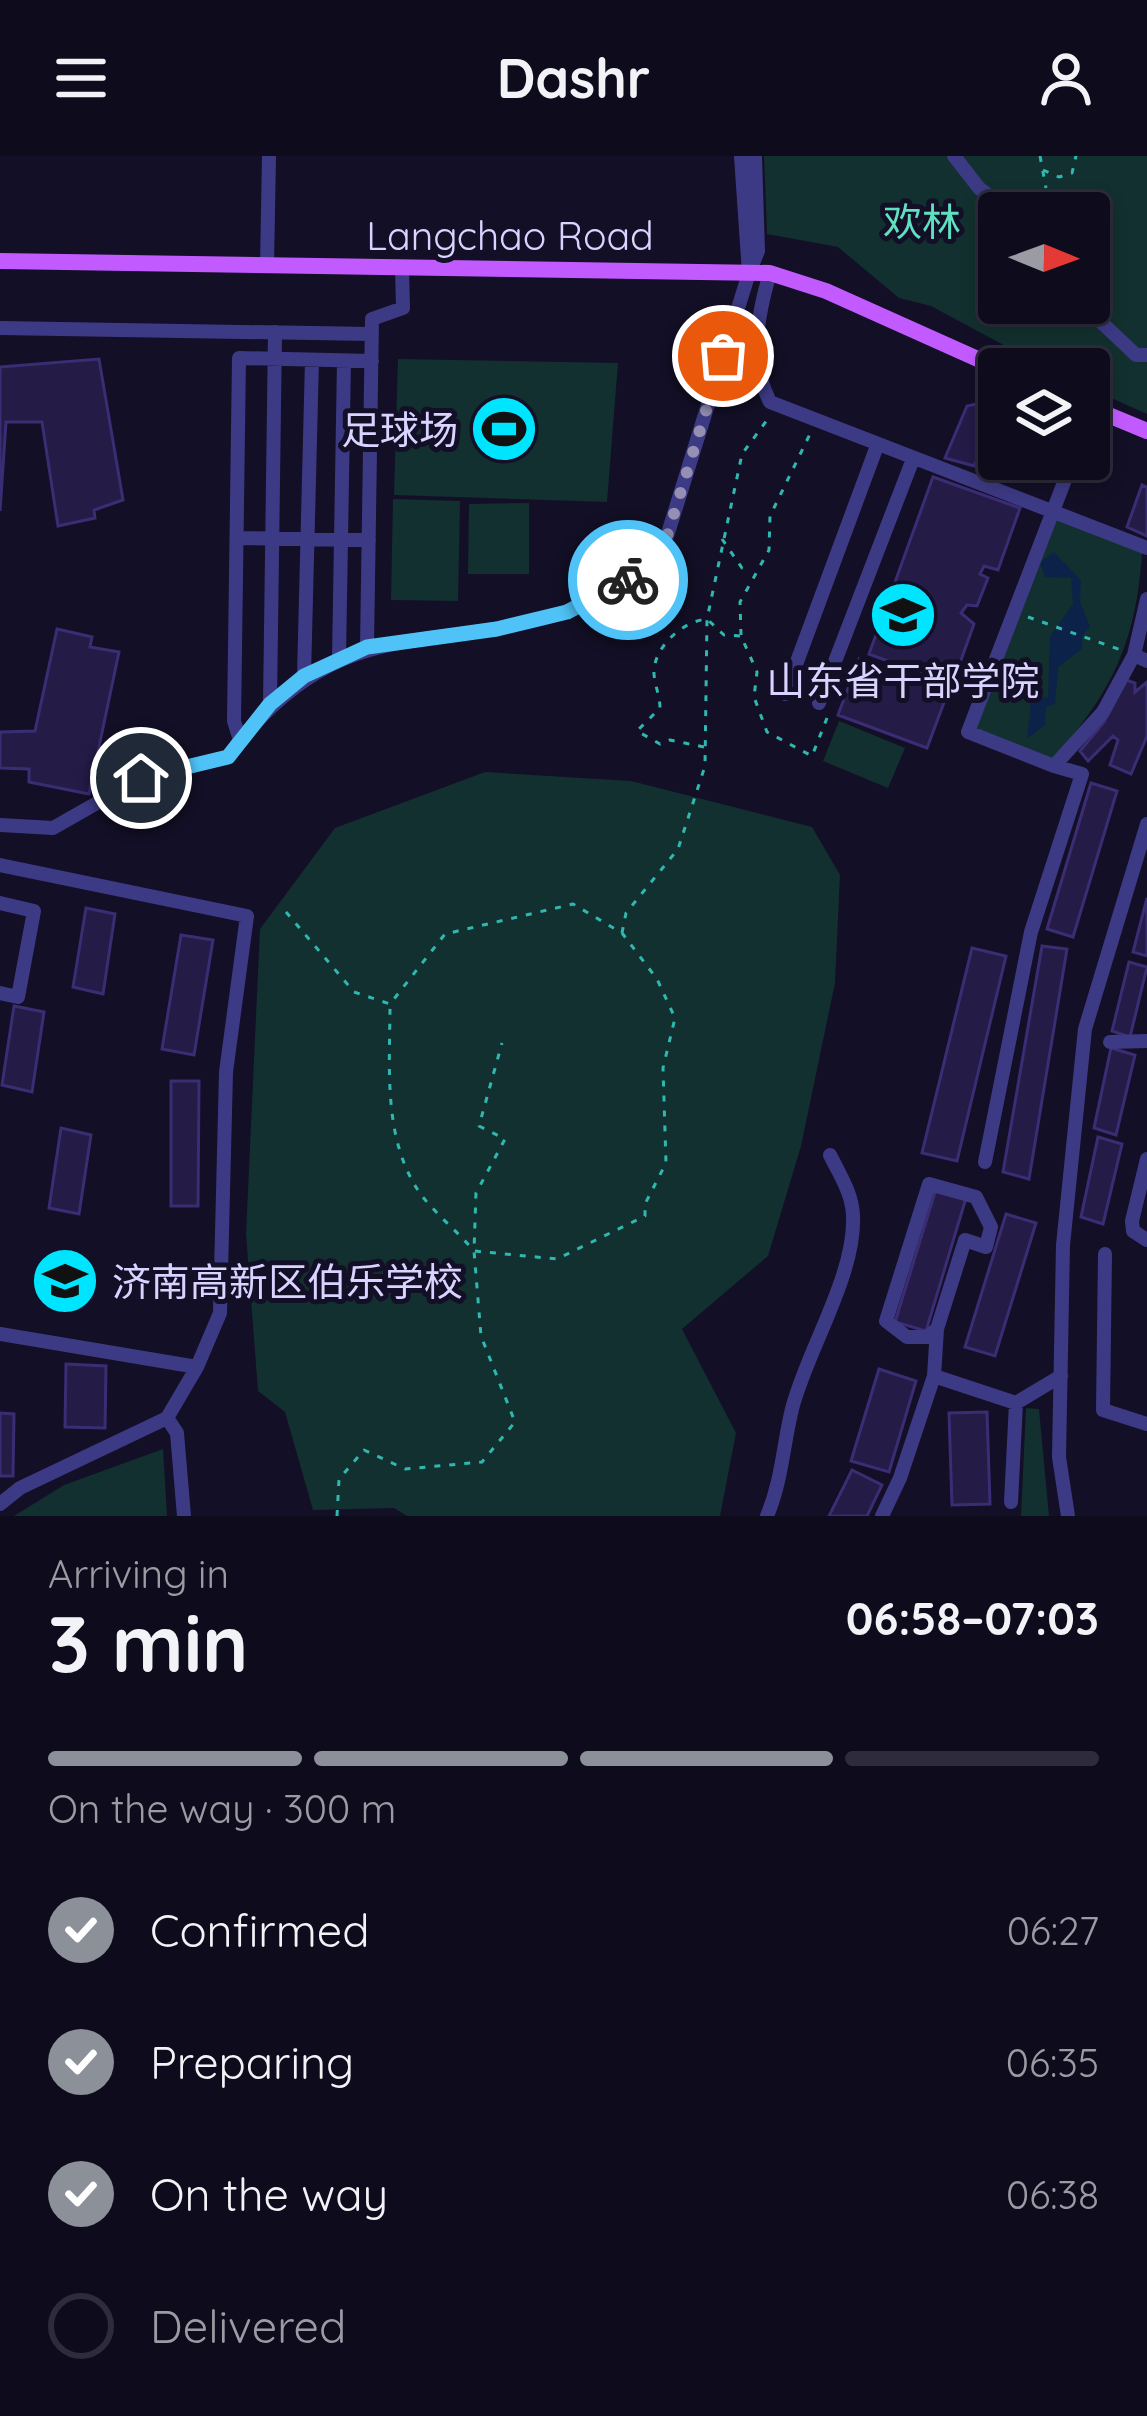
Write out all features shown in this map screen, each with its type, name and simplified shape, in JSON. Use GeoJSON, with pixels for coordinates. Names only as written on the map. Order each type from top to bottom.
{"type":"FeatureCollection","features":[{"type":"Feature","properties":{"kind":"main road","name":"Langchao Road"},"geometry":{"type":"LineString","coordinates":[[0,261],[770,273],[826,291],[978,359]]}},
{"type":"Feature","properties":{"kind":"main road"},"geometry":{"type":"LineString","coordinates":[[1110,418],[1147,431]]}},
{"type":"Feature","properties":{"kind":"street"},"geometry":{"type":"LineString","coordinates":[[267,266],[268,156]]}},
{"type":"Feature","properties":{"kind":"street"},"geometry":{"type":"LineString","coordinates":[[741,156],[749,273]]}},
{"type":"Feature","properties":{"kind":"street"},"geometry":{"type":"LineString","coordinates":[[0,826],[53,828],[141,778],[228,757],[270,704],[304,676],[367,647],[497,629],[567,612],[659,562],[758,251],[755,156]]}},
{"type":"Feature","properties":{"kind":"street"},"geometry":{"type":"LineString","coordinates":[[954,156],[984,192]]}},
{"type":"Feature","properties":{"kind":"street"},"geometry":{"type":"LineString","coordinates":[[367,647],[371,334],[377,314],[403,308],[402,268]]}},
{"type":"Feature","properties":{"kind":"street"},"geometry":{"type":"LineString","coordinates":[[770,273],[759,310],[756,376],[770,402],[1147,548]]}},
{"type":"Feature","properties":{"kind":"street"},"geometry":{"type":"LineString","coordinates":[[1103,324],[1136,355],[1147,355]]}},
{"type":"Feature","properties":{"kind":"street"},"geometry":{"type":"LineString","coordinates":[[0,328],[371,334]]}},
{"type":"Feature","properties":{"kind":"street"},"geometry":{"type":"LineString","coordinates":[[270,704],[275,332]]}},
{"type":"Feature","properties":{"kind":"street"},"geometry":{"type":"LineString","coordinates":[[240,740],[234,721],[239,358],[372,361]]}},
{"type":"Feature","properties":{"kind":"street"},"geometry":{"type":"LineString","coordinates":[[304,676],[312,360]]}},
{"type":"Feature","properties":{"kind":"street"},"geometry":{"type":"LineString","coordinates":[[339,659],[344,361]]}},
{"type":"Feature","properties":{"kind":"street"},"geometry":{"type":"LineString","coordinates":[[784,694],[877,446]]}},
{"type":"Feature","properties":{"kind":"street"},"geometry":{"type":"LineString","coordinates":[[819,703],[913,459]]}},
{"type":"Feature","properties":{"kind":"street"},"geometry":{"type":"LineString","coordinates":[[985,1162],[1030,932],[1082,774],[968,732],[1065,480]]}},
{"type":"Feature","properties":{"kind":"street"},"geometry":{"type":"LineString","coordinates":[[237,538],[369,540]]}},
{"type":"Feature","properties":{"kind":"street"},"geometry":{"type":"LineString","coordinates":[[1054,766],[1103,712],[1140,658],[1147,599]]}},
{"type":"Feature","properties":{"kind":"street"},"geometry":{"type":"LineString","coordinates":[[1068,1516],[1059,1457],[1063,1245],[1085,1029],[1147,824]]}},
{"type":"Feature","properties":{"kind":"street"},"geometry":{"type":"LineString","coordinates":[[0,865],[247,916],[226,1072],[220,1313],[197,1367],[167,1418],[20,1488],[0,1504]]}},
{"type":"Feature","properties":{"kind":"street"},"geometry":{"type":"LineString","coordinates":[[0,903],[34,910],[19,997],[0,993]]}},
{"type":"Feature","properties":{"kind":"street"},"geometry":{"type":"LineString","coordinates":[[1110,1042],[1147,1041]]}},
{"type":"Feature","properties":{"kind":"street"},"geometry":{"type":"LineString","coordinates":[[767,1516],[781,1484],[792,1408],[848,1250],[853,1217],[848,1189],[830,1155]]}},
{"type":"Feature","properties":{"kind":"street"},"geometry":{"type":"LineString","coordinates":[[1147,1159],[1132,1221],[1133,1231],[1147,1240]]}},
{"type":"Feature","properties":{"kind":"street"},"geometry":{"type":"LineString","coordinates":[[881,1516],[900,1478],[934,1376],[937,1329],[965,1240],[986,1247],[991,1227],[976,1197],[929,1184],[886,1322],[907,1337],[927,1337],[937,1329]]}},
{"type":"Feature","properties":{"kind":"street"},"geometry":{"type":"LineString","coordinates":[[1105,1254],[1103,1410],[1147,1424]]}},
{"type":"Feature","properties":{"kind":"street"},"geometry":{"type":"LineString","coordinates":[[0,1334],[197,1367]]}},
{"type":"Feature","properties":{"kind":"street"},"geometry":{"type":"LineString","coordinates":[[934,1376],[1016,1403],[1061,1376]]}},
{"type":"Feature","properties":{"kind":"street"},"geometry":{"type":"LineString","coordinates":[[1011,1502],[1016,1403]]}},
{"type":"Feature","properties":{"kind":"street"},"geometry":{"type":"LineString","coordinates":[[167,1418],[177,1433],[184,1516]]}},
{"type":"Feature","properties":{"kind":"path"},"geometry":{"type":"LineString","coordinates":[[1040,156],[1046,188]]}},
{"type":"Feature","properties":{"kind":"path"},"geometry":{"type":"LineString","coordinates":[[1043,170],[1059,177],[1072,172],[1076,156]]}},
{"type":"Feature","properties":{"kind":"path"},"geometry":{"type":"LineString","coordinates":[[622,933],[626,913],[678,849],[705,766],[707,619],[742,454],[770,416],[770,402]]}},
{"type":"Feature","properties":{"kind":"path"},"geometry":{"type":"LineString","coordinates":[[816,422],[770,516],[769,550],[753,571],[740,602],[741,636],[758,672],[754,697],[767,732],[812,756],[827,718]]}},
{"type":"Feature","properties":{"kind":"path"},"geometry":{"type":"LineString","coordinates":[[722,539],[742,568],[753,571]]}},
{"type":"Feature","properties":{"kind":"path"},"geometry":{"type":"LineString","coordinates":[[1015,612],[1140,658]]}},
{"type":"Feature","properties":{"kind":"path"},"geometry":{"type":"LineString","coordinates":[[706,747],[670,740],[660,744],[637,731],[660,708],[654,668],[672,636],[691,620],[707,619],[724,635],[741,636]]}},
{"type":"Feature","properties":{"kind":"path"},"geometry":{"type":"LineString","coordinates":[[573,904],[622,933],[657,979],[675,1018],[663,1068],[666,1163],[645,1204],[645,1216],[557,1258],[474,1251],[422,1196],[400,1151],[390,1104],[389,1004],[445,934],[573,904]]}},
{"type":"Feature","properties":{"kind":"path"},"geometry":{"type":"LineString","coordinates":[[286,912],[354,992],[389,1004]]}},
{"type":"Feature","properties":{"kind":"path"},"geometry":{"type":"LineString","coordinates":[[337,1516],[339,1479],[364,1450],[405,1469],[482,1462],[515,1422],[481,1336],[474,1251],[476,1193],[505,1139],[479,1126],[502,1042]]}},
{"type":"Feature","properties":{"kind":"green space","name":"欢林"},"geometry":{"type":"Polygon","coordinates":[[[764,156],[1147,156],[1147,414],[1110,397],[1110,348],[1009,348],[931,306],[899,298],[838,247],[767,234],[764,156]]]}},
{"type":"Feature","properties":{"kind":"green space","name":"足球场"},"geometry":{"type":"Polygon","coordinates":[[[398,359],[618,363],[607,502],[394,495],[398,359]]]}},
{"type":"Feature","properties":{"kind":"green space"},"geometry":{"type":"Polygon","coordinates":[[[393,499],[460,501],[458,601],[391,600],[393,499]]]}},
{"type":"Feature","properties":{"kind":"green space"},"geometry":{"type":"Polygon","coordinates":[[[529,503],[529,574],[468,574],[469,504],[529,503]]]}},
{"type":"Feature","properties":{"kind":"green space"},"geometry":{"type":"Polygon","coordinates":[[[1058,517],[1142,553],[1134,614],[1117,665],[1091,711],[1053,759],[975,728],[1058,517]]]}},
{"type":"Feature","properties":{"kind":"green space"},"geometry":{"type":"Polygon","coordinates":[[[839,721],[905,748],[888,788],[823,761],[839,721]]]}},
{"type":"Feature","properties":{"kind":"green space"},"geometry":{"type":"Polygon","coordinates":[[[485,772],[631,781],[812,827],[840,875],[835,983],[801,1146],[768,1256],[682,1329],[736,1433],[720,1516],[407,1516],[394,1508],[313,1510],[285,1412],[258,1391],[246,1234],[260,929],[335,828],[485,772]]]}},
{"type":"Feature","properties":{"kind":"green space"},"geometry":{"type":"Polygon","coordinates":[[[1026,1408],[1039,1409],[1049,1516],[1021,1516],[1026,1408]]]}},
{"type":"Feature","properties":{"kind":"green space"},"geometry":{"type":"Polygon","coordinates":[[[163,1449],[167,1516],[14,1516],[64,1485],[163,1449]]]}},
{"type":"Feature","properties":{"kind":"water"},"geometry":{"type":"Polygon","coordinates":[[[1054,552],[1081,580],[1080,601],[1090,627],[1082,636],[1082,649],[1058,667],[1055,704],[1046,707],[1045,725],[1027,739],[1031,700],[1048,697],[1050,636],[1073,604],[1071,578],[1045,577],[1040,562],[1054,552]]]}},
{"type":"Feature","properties":{"kind":"building"},"geometry":{"type":"Polygon","coordinates":[[[99,359],[123,500],[94,510],[95,518],[58,526],[42,422],[6,422],[0,511],[0,367],[99,359]]]}},
{"type":"Feature","properties":{"kind":"building"},"geometry":{"type":"Polygon","coordinates":[[[978,404],[974,466],[945,458],[967,406],[978,404]]]}},
{"type":"Feature","properties":{"kind":"building"},"geometry":{"type":"Polygon","coordinates":[[[933,477],[1020,508],[998,570],[984,566],[980,574],[988,578],[977,606],[967,605],[961,613],[974,624],[952,685],[869,654],[933,477]]]}},
{"type":"Feature","properties":{"kind":"building"},"geometry":{"type":"Polygon","coordinates":[[[1142,485],[1147,487],[1147,536],[1127,527],[1142,485]]]}},
{"type":"Feature","properties":{"kind":"building"},"geometry":{"type":"Polygon","coordinates":[[[57,629],[92,637],[90,647],[119,652],[89,794],[29,782],[29,769],[0,768],[0,732],[35,731],[57,629]]]}},
{"type":"Feature","properties":{"kind":"building"},"geometry":{"type":"Polygon","coordinates":[[[859,659],[948,692],[927,748],[838,715],[859,659]]]}},
{"type":"Feature","properties":{"kind":"building"},"geometry":{"type":"Polygon","coordinates":[[[1126,680],[1135,683],[1135,692],[1147,682],[1147,736],[1131,774],[1110,765],[1118,740],[1113,736],[1088,761],[1080,751],[1104,722],[1126,680]]]}},
{"type":"Feature","properties":{"kind":"building"},"geometry":{"type":"Polygon","coordinates":[[[1091,783],[1117,791],[1073,937],[1047,929],[1091,783]]]}},
{"type":"Feature","properties":{"kind":"building"},"geometry":{"type":"Polygon","coordinates":[[[1147,898],[1147,956],[1133,952],[1147,898]]]}},
{"type":"Feature","properties":{"kind":"building"},"geometry":{"type":"Polygon","coordinates":[[[86,908],[115,914],[103,994],[73,987],[86,908]]]}},
{"type":"Feature","properties":{"kind":"building"},"geometry":{"type":"Polygon","coordinates":[[[181,935],[213,940],[194,1055],[162,1049],[181,935]]]}},
{"type":"Feature","properties":{"kind":"building"},"geometry":{"type":"Polygon","coordinates":[[[1042,946],[1067,949],[1029,1179],[1003,1172],[1042,946]]]}},
{"type":"Feature","properties":{"kind":"building"},"geometry":{"type":"Polygon","coordinates":[[[972,948],[1006,956],[957,1161],[922,1153],[972,948]]]}},
{"type":"Feature","properties":{"kind":"building"},"geometry":{"type":"Polygon","coordinates":[[[1129,962],[1147,967],[1130,1037],[1112,1031],[1129,962]]]}},
{"type":"Feature","properties":{"kind":"building"},"geometry":{"type":"Polygon","coordinates":[[[14,1006],[44,1012],[32,1092],[2,1085],[14,1006]]]}},
{"type":"Feature","properties":{"kind":"building"},"geometry":{"type":"Polygon","coordinates":[[[1111,1048],[1135,1055],[1116,1135],[1094,1128],[1111,1048]]]}},
{"type":"Feature","properties":{"kind":"building"},"geometry":{"type":"Polygon","coordinates":[[[171,1081],[199,1081],[198,1206],[171,1206],[171,1081]]]}},
{"type":"Feature","properties":{"kind":"building"},"geometry":{"type":"Polygon","coordinates":[[[61,1128],[91,1135],[79,1214],[49,1208],[61,1128]]]}},
{"type":"Feature","properties":{"kind":"building"},"geometry":{"type":"Polygon","coordinates":[[[1098,1137],[1122,1144],[1103,1224],[1081,1217],[1098,1137]]]}},
{"type":"Feature","properties":{"kind":"building"},"geometry":{"type":"Polygon","coordinates":[[[936,1189],[966,1198],[926,1331],[895,1322],[936,1189]]]}},
{"type":"Feature","properties":{"kind":"building"},"geometry":{"type":"Polygon","coordinates":[[[1006,1214],[1036,1223],[995,1356],[965,1347],[1006,1214]]]}},
{"type":"Feature","properties":{"kind":"building"},"geometry":{"type":"Polygon","coordinates":[[[66,1364],[106,1366],[105,1428],[65,1427],[66,1364]]]}},
{"type":"Feature","properties":{"kind":"building"},"geometry":{"type":"Polygon","coordinates":[[[879,1369],[916,1381],[889,1472],[851,1461],[879,1369]]]}},
{"type":"Feature","properties":{"kind":"building"},"geometry":{"type":"Polygon","coordinates":[[[987,1412],[990,1504],[952,1505],[949,1413],[987,1412]]]}},
{"type":"Feature","properties":{"kind":"building"},"geometry":{"type":"Polygon","coordinates":[[[0,1413],[14,1414],[13,1476],[0,1476],[0,1413]]]}},
{"type":"Feature","properties":{"kind":"building"},"geometry":{"type":"Polygon","coordinates":[[[852,1470],[882,1485],[867,1516],[829,1516],[852,1470]]]}},
{"type":"Feature","properties":{"kind":"way so far"},"geometry":{"type":"LineString","coordinates":[[628,580],[659,562],[723,356]]}},
{"type":"Feature","properties":{"kind":"place","name":"足球场"},"geometry":{"type":"Point","coordinates":[504,429]}},
{"type":"Feature","properties":{"kind":"place","name":"山东省干部学院"},"geometry":{"type":"Point","coordinates":[903,615]}},
{"type":"Feature","properties":{"kind":"place","name":"济南高新区伯乐学校"},"geometry":{"type":"Point","coordinates":[65,1281]}},
{"type":"Feature","properties":{"kind":"route"},"geometry":{"type":"LineString","coordinates":[[141,778],[228,757],[270,704],[304,676],[367,647],[497,629],[567,612],[628,580]]}}]}
